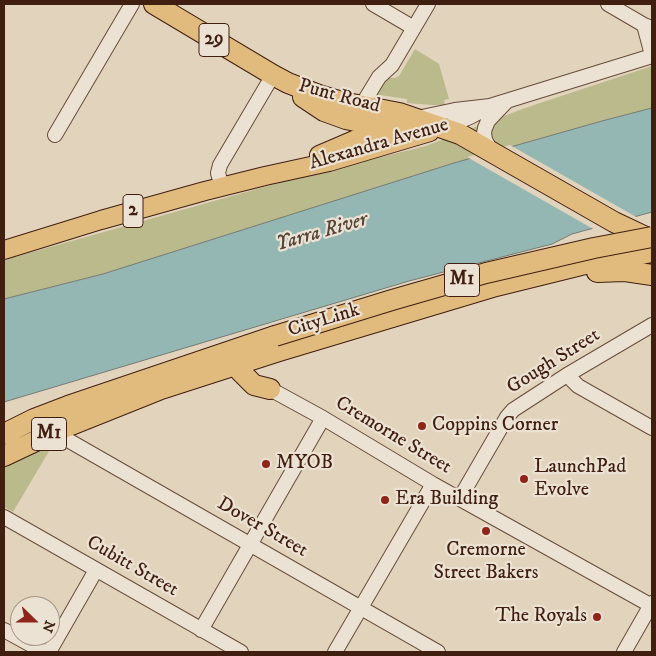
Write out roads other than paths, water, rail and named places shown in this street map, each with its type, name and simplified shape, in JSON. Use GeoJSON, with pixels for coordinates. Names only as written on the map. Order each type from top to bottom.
{"type":"FeatureCollection","features":[{"type":"Feature","properties":{"kind":"highway","name":"Punt Road"},"geometry":{"type":"LineString","coordinates":[[154,4],[273,75],[319,96],[392,111],[416,118],[438,129],[481,145],[623,227],[652,239]]}},
{"type":"Feature","properties":{"kind":"highway","name":"Punt Road"},"geometry":{"type":"LineString","coordinates":[[273,75],[308,102],[346,119],[384,127],[438,129]]}},
{"type":"Feature","properties":{"kind":"highway","name":"Alexandra Avenue"},"geometry":{"type":"LineString","coordinates":[[384,127],[416,118]]}},
{"type":"Feature","properties":{"kind":"highway","name":"Punt Road"},"geometry":{"type":"LineString","coordinates":[[623,227],[652,250]]}},
{"type":"Feature","properties":{"kind":"highway","name":"CityLink"},"geometry":{"type":"LineString","coordinates":[[4,434],[68,406],[277,343],[392,300],[486,273],[594,248],[652,239]]}},
{"type":"Feature","properties":{"kind":"highway","name":"M1"},"geometry":{"type":"LineString","coordinates":[[4,456],[52,432],[277,343],[496,286],[652,250]]}},
{"type":"Feature","properties":{"kind":"highway"},"geometry":{"type":"LineString","coordinates":[[95,416],[240,371],[558,281],[607,271],[625,271],[652,275]]}},
{"type":"Feature","properties":{"kind":"highway"},"geometry":{"type":"LineString","coordinates":[[240,371],[254,385],[270,389]]}},
{"type":"Feature","properties":{"kind":"main road","name":"Alexandra Avenue"},"geometry":{"type":"LineString","coordinates":[[265,176],[384,127]]}},
{"type":"Feature","properties":{"kind":"main road","name":"Alexandra Avenue"},"geometry":{"type":"LineString","coordinates":[[4,250],[205,191],[329,162],[438,129]]}},
{"type":"Feature","properties":{"kind":"street"},"geometry":{"type":"LineString","coordinates":[[55,135],[132,4]]}},
{"type":"Feature","properties":{"kind":"street"},"geometry":{"type":"LineString","coordinates":[[373,4],[414,28]]}},
{"type":"Feature","properties":{"kind":"street"},"geometry":{"type":"LineString","coordinates":[[362,105],[378,77],[392,65],[428,4]]}},
{"type":"Feature","properties":{"kind":"street"},"geometry":{"type":"LineString","coordinates":[[608,4],[648,27],[652,55]]}},
{"type":"Feature","properties":{"kind":"street","name":"Alexandra Avenue"},"geometry":{"type":"LineString","coordinates":[[416,118],[455,110],[490,106],[652,55]]}},
{"type":"Feature","properties":{"kind":"street"},"geometry":{"type":"LineString","coordinates":[[222,188],[218,173],[220,165],[273,75]]}},
{"type":"Feature","properties":{"kind":"street"},"geometry":{"type":"LineString","coordinates":[[481,145],[486,125],[507,101]]}},
{"type":"Feature","properties":{"kind":"street","name":"Alexandra Avenue"},"geometry":{"type":"LineString","coordinates":[[438,129],[470,117],[490,106]]}},
{"type":"Feature","properties":{"kind":"street","name":"Gough Street"},"geometry":{"type":"LineString","coordinates":[[460,498],[507,417],[513,410],[567,374],[652,324]]}},
{"type":"Feature","properties":{"kind":"street"},"geometry":{"type":"LineString","coordinates":[[567,374],[578,386],[652,428]]}},
{"type":"Feature","properties":{"kind":"street","name":"Cremorne Street"},"geometry":{"type":"LineString","coordinates":[[270,389],[323,418],[433,484],[652,605]]}},
{"type":"Feature","properties":{"kind":"street"},"geometry":{"type":"LineString","coordinates":[[202,630],[323,418]]}},
{"type":"Feature","properties":{"kind":"street","name":"Dover Street"},"geometry":{"type":"LineString","coordinates":[[66,439],[438,652]]}},
{"type":"Feature","properties":{"kind":"street"},"geometry":{"type":"LineString","coordinates":[[335,652],[433,484]]}},
{"type":"Feature","properties":{"kind":"street","name":"Cubitt Street"},"geometry":{"type":"LineString","coordinates":[[4,517],[241,652]]}},
{"type":"Feature","properties":{"kind":"street"},"geometry":{"type":"LineString","coordinates":[[49,652],[96,570]]}},
{"type":"Feature","properties":{"kind":"street"},"geometry":{"type":"LineString","coordinates":[[624,652],[652,605]]}},
{"type":"Feature","properties":{"kind":"street"},"geometry":{"type":"LineString","coordinates":[[4,630],[44,652]]}},
{"type":"Feature","properties":{"kind":"water","name":"Yarra River"},"geometry":{"type":"Polygon","coordinates":[[[652,108],[652,212],[572,234],[552,244],[409,281],[4,402],[4,299],[103,274],[454,163],[652,108]]]}},
{"type":"Feature","properties":{"kind":"place","name":"Coppins Corner"},"geometry":{"type":"Point","coordinates":[422,426]}},
{"type":"Feature","properties":{"kind":"place","name":"MYOB"},"geometry":{"type":"Point","coordinates":[266,464]}},
{"type":"Feature","properties":{"kind":"place","name":"LaunchPad Evolve"},"geometry":{"type":"Point","coordinates":[524,479]}},
{"type":"Feature","properties":{"kind":"place","name":"Era Building"},"geometry":{"type":"Point","coordinates":[385,500]}},
{"type":"Feature","properties":{"kind":"place","name":"Cremorne Street Bakers"},"geometry":{"type":"Point","coordinates":[486,531]}},
{"type":"Feature","properties":{"kind":"place","name":"The Royals"},"geometry":{"type":"Point","coordinates":[597,617]}}]}
